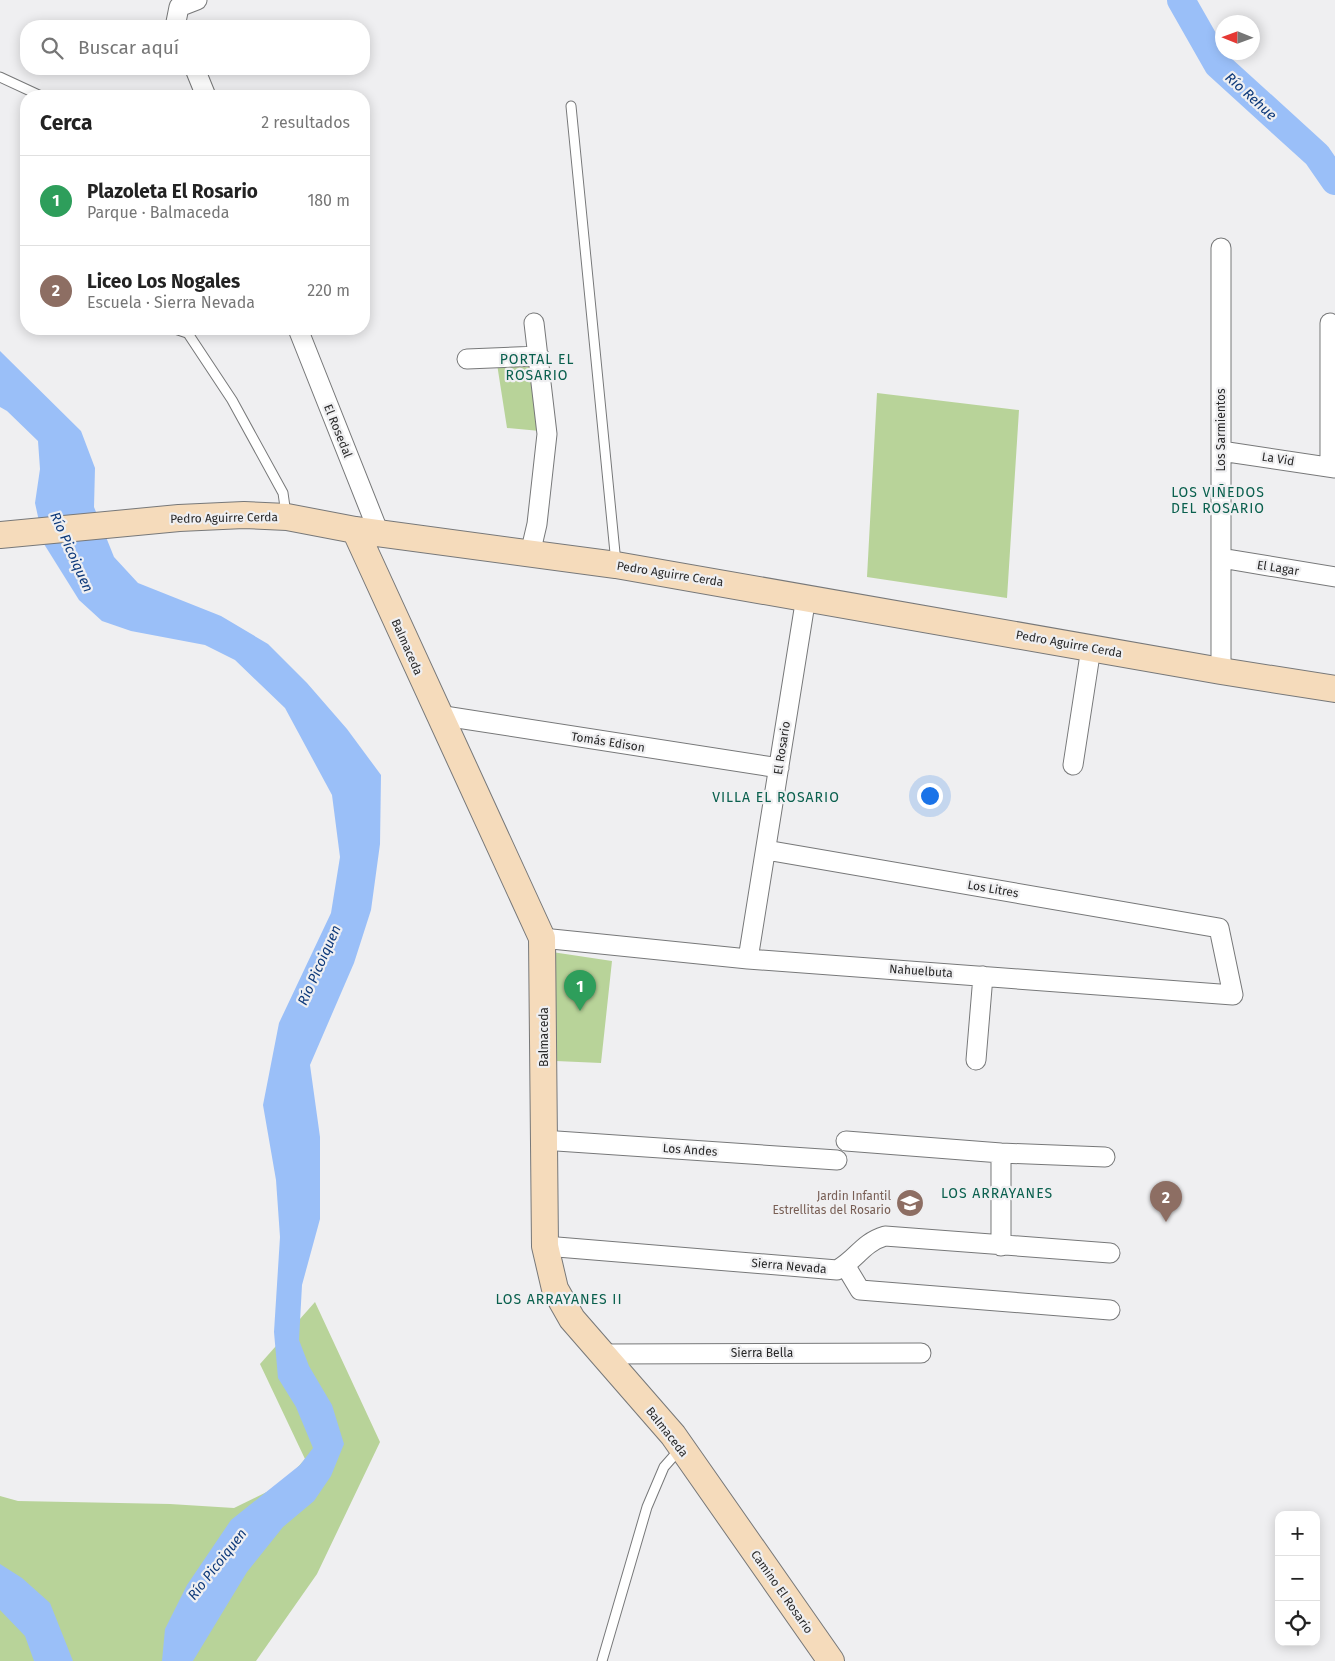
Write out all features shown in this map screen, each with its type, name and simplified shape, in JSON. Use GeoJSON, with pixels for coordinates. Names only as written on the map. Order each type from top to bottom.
{"type":"FeatureCollection","features":[{"type":"Feature","properties":{"kind":"main road","name":"Pedro Aguirre Cerda"},"geometry":{"type":"LineString","coordinates":[[4,535],[179,518],[287,517],[367,532],[616,565],[1221,671],[1335,689]]}},
{"type":"Feature","properties":{"kind":"main road","name":"Balmaceda"},"geometry":{"type":"LineString","coordinates":[[367,532],[438,716],[525,898],[542,938],[544,1005],[542,1140],[545,1246],[556,1290],[572,1318],[681,1448],[733,1524]]}},
{"type":"Feature","properties":{"kind":"main road","name":"Camino El Rosario"},"geometry":{"type":"LineString","coordinates":[[733,1524],[831,1661]]}},
{"type":"Feature","properties":{"kind":"street"},"geometry":{"type":"LineString","coordinates":[[178,20],[179,7],[197,0]]}},
{"type":"Feature","properties":{"kind":"street"},"geometry":{"type":"LineString","coordinates":[[197,75],[204,90]]}},
{"type":"Feature","properties":{"kind":"street","name":"Los Sarmientos"},"geometry":{"type":"LineString","coordinates":[[1221,248],[1221,671]]}},
{"type":"Feature","properties":{"kind":"street"},"geometry":{"type":"LineString","coordinates":[[1330,323],[1333,467]]}},
{"type":"Feature","properties":{"kind":"street"},"geometry":{"type":"LineString","coordinates":[[530,554],[537,524],[547,434],[534,324]]}},
{"type":"Feature","properties":{"kind":"street","name":"El Rosedal"},"geometry":{"type":"LineString","coordinates":[[300,335],[367,532]]}},
{"type":"Feature","properties":{"kind":"street"},"geometry":{"type":"LineString","coordinates":[[467,359],[538,356]]}},
{"type":"Feature","properties":{"kind":"street","name":"La Vid"},"geometry":{"type":"LineString","coordinates":[[1221,451],[1333,467]]}},
{"type":"Feature","properties":{"kind":"street","name":"El Lagar"},"geometry":{"type":"LineString","coordinates":[[1221,558],[1335,577]]}},
{"type":"Feature","properties":{"kind":"street","name":"El Rosario"},"geometry":{"type":"LineString","coordinates":[[748,958],[806,597]]}},
{"type":"Feature","properties":{"kind":"street"},"geometry":{"type":"LineString","coordinates":[[1073,765],[1091,648]]}},
{"type":"Feature","properties":{"kind":"street","name":"Tomás Edison"},"geometry":{"type":"LineString","coordinates":[[438,716],[779,768]]}},
{"type":"Feature","properties":{"kind":"street","name":"Los Litres"},"geometry":{"type":"LineString","coordinates":[[766,850],[1219,928]]}},
{"type":"Feature","properties":{"kind":"street","name":"Nahuelbuta"},"geometry":{"type":"LineString","coordinates":[[542,938],[748,958],[1233,995],[1219,928]]}},
{"type":"Feature","properties":{"kind":"street"},"geometry":{"type":"LineString","coordinates":[[976,1060],[983,976]]}},
{"type":"Feature","properties":{"kind":"street","name":"Los Andes"},"geometry":{"type":"LineString","coordinates":[[542,1140],[837,1160]]}},
{"type":"Feature","properties":{"kind":"street"},"geometry":{"type":"LineString","coordinates":[[846,1141],[1001,1153],[1105,1157]]}},
{"type":"Feature","properties":{"kind":"street"},"geometry":{"type":"LineString","coordinates":[[1001,1153],[1001,1246]]}},
{"type":"Feature","properties":{"kind":"street","name":"Sierra Nevada"},"geometry":{"type":"LineString","coordinates":[[545,1246],[837,1270],[845,1265],[871,1240],[885,1236],[1110,1253]]}},
{"type":"Feature","properties":{"kind":"street"},"geometry":{"type":"LineString","coordinates":[[845,1265],[860,1290],[1110,1310]]}},
{"type":"Feature","properties":{"kind":"street","name":"Sierra Bella"},"geometry":{"type":"LineString","coordinates":[[603,1354],[921,1353]]}},
{"type":"Feature","properties":{"kind":"lane"},"geometry":{"type":"LineString","coordinates":[[0,76],[29,90]]}},
{"type":"Feature","properties":{"kind":"lane"},"geometry":{"type":"LineString","coordinates":[[571,106],[616,565]]}},
{"type":"Feature","properties":{"kind":"lane"},"geometry":{"type":"LineString","coordinates":[[189,335],[232,400],[284,493],[287,517]]}},
{"type":"Feature","properties":{"kind":"lane"},"geometry":{"type":"LineString","coordinates":[[602,1661],[657,1479],[664,1467],[681,1448]]}},
{"type":"Feature","properties":{"kind":"green space"},"geometry":{"type":"Polygon","coordinates":[[[533,362],[540,431],[507,428],[497,364],[533,362]]]}},
{"type":"Feature","properties":{"kind":"green space"},"geometry":{"type":"Polygon","coordinates":[[[877,393],[1019,410],[1007,598],[867,577],[877,393]]]}},
{"type":"Feature","properties":{"kind":"green space"},"geometry":{"type":"Polygon","coordinates":[[[552,952],[612,961],[601,1063],[556,1061],[552,952]]]}},
{"type":"Feature","properties":{"kind":"green space"},"geometry":{"type":"Polygon","coordinates":[[[315,1302],[380,1442],[317,1574],[256,1661],[0,1661],[0,1496],[18,1501],[170,1504],[234,1508],[283,1484],[305,1459],[260,1364],[315,1302]]]}},
{"type":"Feature","properties":{"kind":"water","name":"Río Picoiquen"},"geometry":{"type":"Polygon","coordinates":[[[0,351],[81,431],[95,468],[94,507],[114,557],[138,583],[221,616],[268,644],[307,683],[347,729],[381,775],[380,844],[371,910],[354,963],[310,1065],[320,1137],[320,1219],[302,1285],[299,1340],[309,1366],[332,1405],[344,1444],[331,1476],[314,1501],[283,1527],[247,1572],[193,1661],[162,1661],[165,1629],[187,1585],[231,1520],[300,1465],[313,1448],[296,1407],[278,1378],[274,1332],[280,1237],[276,1180],[263,1105],[279,1023],[331,913],[340,857],[332,795],[285,708],[235,660],[205,645],[131,631],[102,621],[79,600],[44,544],[35,503],[40,469],[38,441],[7,411],[0,407],[0,351]]]}},
{"type":"Feature","properties":{"kind":"water"},"geometry":{"type":"Polygon","coordinates":[[[0,1564],[22,1578],[50,1603],[73,1661],[34,1661],[25,1636],[0,1610],[0,1564]]]}},
{"type":"Feature","properties":{"kind":"waterway","name":"Río Rehue"},"geometry":{"type":"LineString","coordinates":[[1181,0],[1218,65],[1317,155],[1335,181]]}},
{"type":"Feature","properties":{"kind":"place","name":"Plazoleta El Rosario"},"geometry":{"type":"Point","coordinates":[580,1011]}},
{"type":"Feature","properties":{"kind":"place","name":"Jardin Infantil Estrellitas del Rosario"},"geometry":{"type":"Point","coordinates":[910,1203]}},
{"type":"Feature","properties":{"kind":"place","name":"Liceo Los Nogales"},"geometry":{"type":"Point","coordinates":[1166,1222]}},
{"type":"Feature","properties":{"kind":"district","name":"PORTAL EL ROSARIO"},"geometry":{"type":"Point","coordinates":[537,368]}},
{"type":"Feature","properties":{"kind":"district","name":"LOS VIÑEDOS DEL ROSARIO"},"geometry":{"type":"Point","coordinates":[1218,500]}},
{"type":"Feature","properties":{"kind":"district","name":"VILLA EL ROSARIO"},"geometry":{"type":"Point","coordinates":[776,797]}},
{"type":"Feature","properties":{"kind":"district","name":"LOS ARRAYANES"},"geometry":{"type":"Point","coordinates":[997,1193]}},
{"type":"Feature","properties":{"kind":"district","name":"LOS ARRAYANES II"},"geometry":{"type":"Point","coordinates":[559,1299]}}]}
